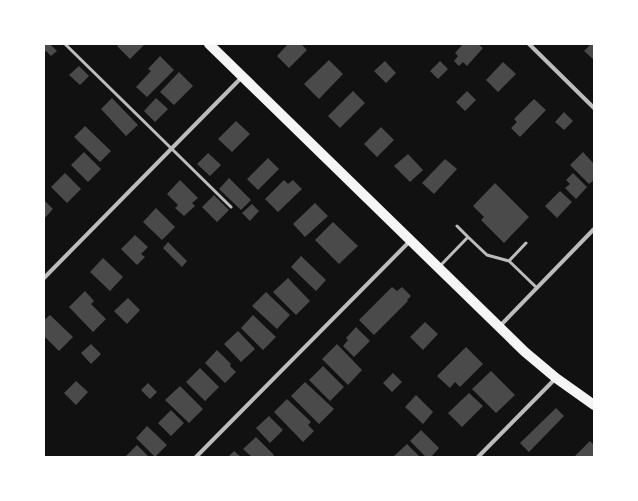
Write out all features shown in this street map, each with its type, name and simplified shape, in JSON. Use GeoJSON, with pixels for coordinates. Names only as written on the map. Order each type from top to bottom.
{"type":"FeatureCollection","features":[{"type":"Feature","properties":{"kind":"main road"},"geometry":{"type":"LineString","coordinates":[[209,44],[498,327],[556,378],[594,405]]}},
{"type":"Feature","properties":{"kind":"street"},"geometry":{"type":"LineString","coordinates":[[529,44],[594,108]]}},
{"type":"Feature","properties":{"kind":"street"},"geometry":{"type":"LineString","coordinates":[[44,278],[242,77]]}},
{"type":"Feature","properties":{"kind":"street"},"geometry":{"type":"LineString","coordinates":[[498,327],[594,229]]}},
{"type":"Feature","properties":{"kind":"street"},"geometry":{"type":"LineString","coordinates":[[196,457],[410,240]]}},
{"type":"Feature","properties":{"kind":"street"},"geometry":{"type":"LineString","coordinates":[[478,457],[556,378]]}},
{"type":"Feature","properties":{"kind":"lane"},"geometry":{"type":"LineString","coordinates":[[65,44],[231,207]]}},
{"type":"Feature","properties":{"kind":"lane"},"geometry":{"type":"LineString","coordinates":[[457,226],[487,255],[509,261],[537,288]]}},
{"type":"Feature","properties":{"kind":"lane"},"geometry":{"type":"LineString","coordinates":[[438,268],[468,237]]}},
{"type":"Feature","properties":{"kind":"lane"},"geometry":{"type":"LineString","coordinates":[[509,261],[526,243]]}},
{"type":"Feature","properties":{"kind":"building"},"geometry":{"type":"Polygon","coordinates":[[[44,44],[50,44],[57,51],[51,56],[46,51],[44,53],[44,44]]]}},
{"type":"Feature","properties":{"kind":"building"},"geometry":{"type":"Polygon","coordinates":[[[119,44],[145,44],[130,59],[117,46],[119,44]]]}},
{"type":"Feature","properties":{"kind":"building"},"geometry":{"type":"Polygon","coordinates":[[[288,44],[301,44],[307,50],[289,68],[277,56],[288,44]]]}},
{"type":"Feature","properties":{"kind":"building"},"geometry":{"type":"Polygon","coordinates":[[[463,44],[478,44],[483,48],[467,66],[463,62],[459,66],[454,61],[458,56],[455,53],[463,44]]]}},
{"type":"Feature","properties":{"kind":"building"},"geometry":{"type":"Polygon","coordinates":[[[591,44],[594,44],[594,60],[584,51],[591,44]]]}},
{"type":"Feature","properties":{"kind":"building"},"geometry":{"type":"Polygon","coordinates":[[[160,56],[174,70],[147,97],[136,87],[151,71],[148,69],[160,56]]]}},
{"type":"Feature","properties":{"kind":"building"},"geometry":{"type":"Polygon","coordinates":[[[329,60],[343,74],[319,99],[304,84],[329,60]]]}},
{"type":"Feature","properties":{"kind":"building"},"geometry":{"type":"Polygon","coordinates":[[[385,61],[396,73],[386,83],[374,71],[385,61]]]}},
{"type":"Feature","properties":{"kind":"building"},"geometry":{"type":"Polygon","coordinates":[[[440,61],[448,69],[438,79],[430,71],[440,61]]]}},
{"type":"Feature","properties":{"kind":"building"},"geometry":{"type":"Polygon","coordinates":[[[503,62],[516,74],[498,92],[486,80],[503,62]]]}},
{"type":"Feature","properties":{"kind":"building"},"geometry":{"type":"Polygon","coordinates":[[[79,66],[89,76],[80,85],[69,75],[79,66]]]}},
{"type":"Feature","properties":{"kind":"building"},"geometry":{"type":"Polygon","coordinates":[[[179,72],[193,86],[174,105],[160,92],[179,72]]]}},
{"type":"Feature","properties":{"kind":"building"},"geometry":{"type":"Polygon","coordinates":[[[353,91],[365,103],[340,128],[328,116],[353,91]]]}},
{"type":"Feature","properties":{"kind":"building"},"geometry":{"type":"Polygon","coordinates":[[[467,91],[476,100],[465,111],[456,102],[467,91]]]}},
{"type":"Feature","properties":{"kind":"building"},"geometry":{"type":"Polygon","coordinates":[[[112,98],[138,125],[126,136],[101,109],[112,98]]]}},
{"type":"Feature","properties":{"kind":"building"},"geometry":{"type":"Polygon","coordinates":[[[156,98],[168,109],[155,122],[144,111],[156,98]]]}},
{"type":"Feature","properties":{"kind":"building"},"geometry":{"type":"Polygon","coordinates":[[[534,99],[546,110],[520,137],[511,128],[517,122],[514,119],[534,99]]]}},
{"type":"Feature","properties":{"kind":"building"},"geometry":{"type":"Polygon","coordinates":[[[564,112],[573,121],[564,130],[555,122],[564,112]]]}},
{"type":"Feature","properties":{"kind":"building"},"geometry":{"type":"Polygon","coordinates":[[[236,121],[250,134],[232,152],[218,139],[236,121]]]}},
{"type":"Feature","properties":{"kind":"building"},"geometry":{"type":"Polygon","coordinates":[[[85,126],[111,151],[100,162],[74,137],[85,126]]]}},
{"type":"Feature","properties":{"kind":"building"},"geometry":{"type":"Polygon","coordinates":[[[381,127],[394,140],[377,157],[364,144],[381,127]]]}},
{"type":"Feature","properties":{"kind":"building"},"geometry":{"type":"Polygon","coordinates":[[[84,152],[101,169],[88,182],[71,165],[84,152]]]}},
{"type":"Feature","properties":{"kind":"building"},"geometry":{"type":"Polygon","coordinates":[[[583,152],[594,164],[594,180],[589,184],[570,165],[583,152]]]}},
{"type":"Feature","properties":{"kind":"building"},"geometry":{"type":"Polygon","coordinates":[[[208,153],[221,165],[210,176],[197,164],[208,153]]]}},
{"type":"Feature","properties":{"kind":"building"},"geometry":{"type":"Polygon","coordinates":[[[408,154],[423,170],[410,182],[394,166],[408,154]]]}},
{"type":"Feature","properties":{"kind":"building"},"geometry":{"type":"Polygon","coordinates":[[[268,158],[279,169],[258,190],[247,179],[268,158]]]}},
{"type":"Feature","properties":{"kind":"building"},"geometry":{"type":"Polygon","coordinates":[[[445,159],[457,169],[434,194],[422,183],[445,159]]]}},
{"type":"Feature","properties":{"kind":"building"},"geometry":{"type":"Polygon","coordinates":[[[65,173],[81,189],[67,203],[51,187],[65,173]]]}},
{"type":"Feature","properties":{"kind":"building"},"geometry":{"type":"Polygon","coordinates":[[[573,173],[587,187],[576,199],[565,188],[570,184],[566,180],[573,173]]]}},
{"type":"Feature","properties":{"kind":"building"},"geometry":{"type":"Polygon","coordinates":[[[229,178],[251,200],[241,210],[219,189],[229,178]]]}},
{"type":"Feature","properties":{"kind":"building"},"geometry":{"type":"Polygon","coordinates":[[[180,180],[198,198],[192,203],[195,206],[184,216],[175,208],[178,205],[167,194],[180,180]]]}},
{"type":"Feature","properties":{"kind":"building"},"geometry":{"type":"Polygon","coordinates":[[[284,180],[288,184],[293,180],[302,189],[278,212],[265,199],[284,180]]]}},
{"type":"Feature","properties":{"kind":"building"},"geometry":{"type":"Polygon","coordinates":[[[495,183],[529,217],[504,243],[481,220],[484,217],[473,206],[495,183]]]}},
{"type":"Feature","properties":{"kind":"building"},"geometry":{"type":"Polygon","coordinates":[[[560,191],[572,202],[557,218],[545,206],[560,191]]]}},
{"type":"Feature","properties":{"kind":"building"},"geometry":{"type":"Polygon","coordinates":[[[214,195],[229,210],[217,222],[202,207],[214,195]]]}},
{"type":"Feature","properties":{"kind":"building"},"geometry":{"type":"Polygon","coordinates":[[[44,200],[53,209],[44,219],[44,200]]]}},
{"type":"Feature","properties":{"kind":"building"},"geometry":{"type":"Polygon","coordinates":[[[315,203],[328,216],[305,237],[293,224],[315,203]]]}},
{"type":"Feature","properties":{"kind":"building"},"geometry":{"type":"Polygon","coordinates":[[[252,204],[259,211],[250,221],[242,213],[252,204]]]}},
{"type":"Feature","properties":{"kind":"building"},"geometry":{"type":"Polygon","coordinates":[[[156,208],[175,227],[162,240],[143,222],[156,208]]]}},
{"type":"Feature","properties":{"kind":"building"},"geometry":{"type":"Polygon","coordinates":[[[333,222],[358,246],[339,264],[315,240],[333,222]]]}},
{"type":"Feature","properties":{"kind":"building"},"geometry":{"type":"Polygon","coordinates":[[[135,235],[148,247],[141,254],[145,257],[137,265],[121,249],[135,235]]]}},
{"type":"Feature","properties":{"kind":"building"},"geometry":{"type":"Polygon","coordinates":[[[168,242],[187,261],[182,267],[163,248],[168,242]]]}},
{"type":"Feature","properties":{"kind":"building"},"geometry":{"type":"Polygon","coordinates":[[[301,256],[326,280],[316,291],[291,267],[301,256]]]}},
{"type":"Feature","properties":{"kind":"building"},"geometry":{"type":"Polygon","coordinates":[[[103,258],[123,277],[110,291],[90,272],[103,258]]]}},
{"type":"Feature","properties":{"kind":"building"},"geometry":{"type":"Polygon","coordinates":[[[288,278],[310,301],[296,315],[273,292],[288,278]]]}},
{"type":"Feature","properties":{"kind":"building"},"geometry":{"type":"Polygon","coordinates":[[[392,287],[397,291],[402,287],[411,296],[407,300],[408,301],[374,335],[359,320],[392,287]]]}},
{"type":"Feature","properties":{"kind":"building"},"geometry":{"type":"Polygon","coordinates":[[[85,291],[94,301],[91,304],[106,319],[93,332],[69,307],[85,291]]]}},
{"type":"Feature","properties":{"kind":"building"},"geometry":{"type":"Polygon","coordinates":[[[266,292],[290,315],[277,329],[252,306],[266,292]]]}},
{"type":"Feature","properties":{"kind":"building"},"geometry":{"type":"Polygon","coordinates":[[[128,298],[140,310],[127,324],[114,311],[128,298]]]}},
{"type":"Feature","properties":{"kind":"building"},"geometry":{"type":"Polygon","coordinates":[[[50,315],[73,337],[59,351],[44,336],[44,320],[50,315]]]}},
{"type":"Feature","properties":{"kind":"building"},"geometry":{"type":"Polygon","coordinates":[[[253,315],[276,337],[263,350],[241,328],[253,315]]]}},
{"type":"Feature","properties":{"kind":"building"},"geometry":{"type":"Polygon","coordinates":[[[425,322],[438,334],[423,350],[410,337],[425,322]]]}},
{"type":"Feature","properties":{"kind":"building"},"geometry":{"type":"Polygon","coordinates":[[[356,327],[370,341],[354,357],[343,346],[348,340],[346,338],[356,327]]]}},
{"type":"Feature","properties":{"kind":"building"},"geometry":{"type":"Polygon","coordinates":[[[238,331],[255,349],[241,362],[224,344],[238,331]]]}},
{"type":"Feature","properties":{"kind":"building"},"geometry":{"type":"Polygon","coordinates":[[[91,344],[101,354],[91,364],[81,353],[91,344]]]}},
{"type":"Feature","properties":{"kind":"building"},"geometry":{"type":"Polygon","coordinates":[[[337,344],[362,370],[348,385],[322,359],[337,344]]]}},
{"type":"Feature","properties":{"kind":"building"},"geometry":{"type":"Polygon","coordinates":[[[466,347],[483,364],[460,387],[455,382],[450,388],[437,376],[466,347]]]}},
{"type":"Feature","properties":{"kind":"building"},"geometry":{"type":"Polygon","coordinates":[[[217,350],[231,364],[230,366],[236,372],[225,383],[205,363],[217,350]]]}},
{"type":"Feature","properties":{"kind":"building"},"geometry":{"type":"Polygon","coordinates":[[[323,366],[344,387],[330,401],[309,380],[323,366]]]}},
{"type":"Feature","properties":{"kind":"building"},"geometry":{"type":"Polygon","coordinates":[[[200,368],[219,387],[205,401],[186,382],[200,368]]]}},
{"type":"Feature","properties":{"kind":"building"},"geometry":{"type":"Polygon","coordinates":[[[491,371],[515,395],[496,413],[472,389],[491,371]]]}},
{"type":"Feature","properties":{"kind":"building"},"geometry":{"type":"Polygon","coordinates":[[[393,373],[402,382],[392,392],[383,383],[393,373]]]}},
{"type":"Feature","properties":{"kind":"building"},"geometry":{"type":"Polygon","coordinates":[[[76,381],[88,392],[76,405],[64,393],[76,381]]]}},
{"type":"Feature","properties":{"kind":"building"},"geometry":{"type":"Polygon","coordinates":[[[305,382],[334,409],[319,424],[291,396],[305,382]]]}},
{"type":"Feature","properties":{"kind":"building"},"geometry":{"type":"Polygon","coordinates":[[[148,383],[157,392],[150,399],[141,390],[148,383]]]}},
{"type":"Feature","properties":{"kind":"building"},"geometry":{"type":"Polygon","coordinates":[[[180,386],[203,409],[189,423],[165,400],[180,386]]]}},
{"type":"Feature","properties":{"kind":"building"},"geometry":{"type":"Polygon","coordinates":[[[469,393],[483,406],[462,427],[448,413],[469,393]]]}},
{"type":"Feature","properties":{"kind":"building"},"geometry":{"type":"Polygon","coordinates":[[[416,395],[433,412],[423,424],[405,407],[416,395]]]}},
{"type":"Feature","properties":{"kind":"building"},"geometry":{"type":"Polygon","coordinates":[[[287,399],[311,422],[308,425],[314,431],[303,442],[274,412],[287,399]]]}},
{"type":"Feature","properties":{"kind":"building"},"geometry":{"type":"Polygon","coordinates":[[[556,408],[564,416],[529,452],[520,443],[556,408]]]}},
{"type":"Feature","properties":{"kind":"building"},"geometry":{"type":"Polygon","coordinates":[[[171,410],[184,423],[171,436],[158,423],[171,410]]]}},
{"type":"Feature","properties":{"kind":"building"},"geometry":{"type":"Polygon","coordinates":[[[269,416],[283,430],[270,443],[256,428],[269,416]]]}},
{"type":"Feature","properties":{"kind":"building"},"geometry":{"type":"Polygon","coordinates":[[[147,426],[167,445],[155,457],[136,438],[147,426]]]}},
{"type":"Feature","properties":{"kind":"building"},"geometry":{"type":"Polygon","coordinates":[[[421,430],[439,448],[431,457],[426,457],[410,441],[421,430]]]}},
{"type":"Feature","properties":{"kind":"building"},"geometry":{"type":"Polygon","coordinates":[[[256,437],[274,455],[272,457],[252,457],[243,449],[256,437]]]}},
{"type":"Feature","properties":{"kind":"building"},"geometry":{"type":"Polygon","coordinates":[[[590,441],[594,445],[594,457],[574,457],[590,441]]]}},
{"type":"Feature","properties":{"kind":"building"},"geometry":{"type":"Polygon","coordinates":[[[407,444],[420,457],[393,457],[407,444]]]}},
{"type":"Feature","properties":{"kind":"building"},"geometry":{"type":"Polygon","coordinates":[[[137,445],[149,457],[125,457],[137,445]]]}},
{"type":"Feature","properties":{"kind":"building"},"geometry":{"type":"Polygon","coordinates":[[[234,451],[241,457],[228,457],[234,451]]]}}]}
